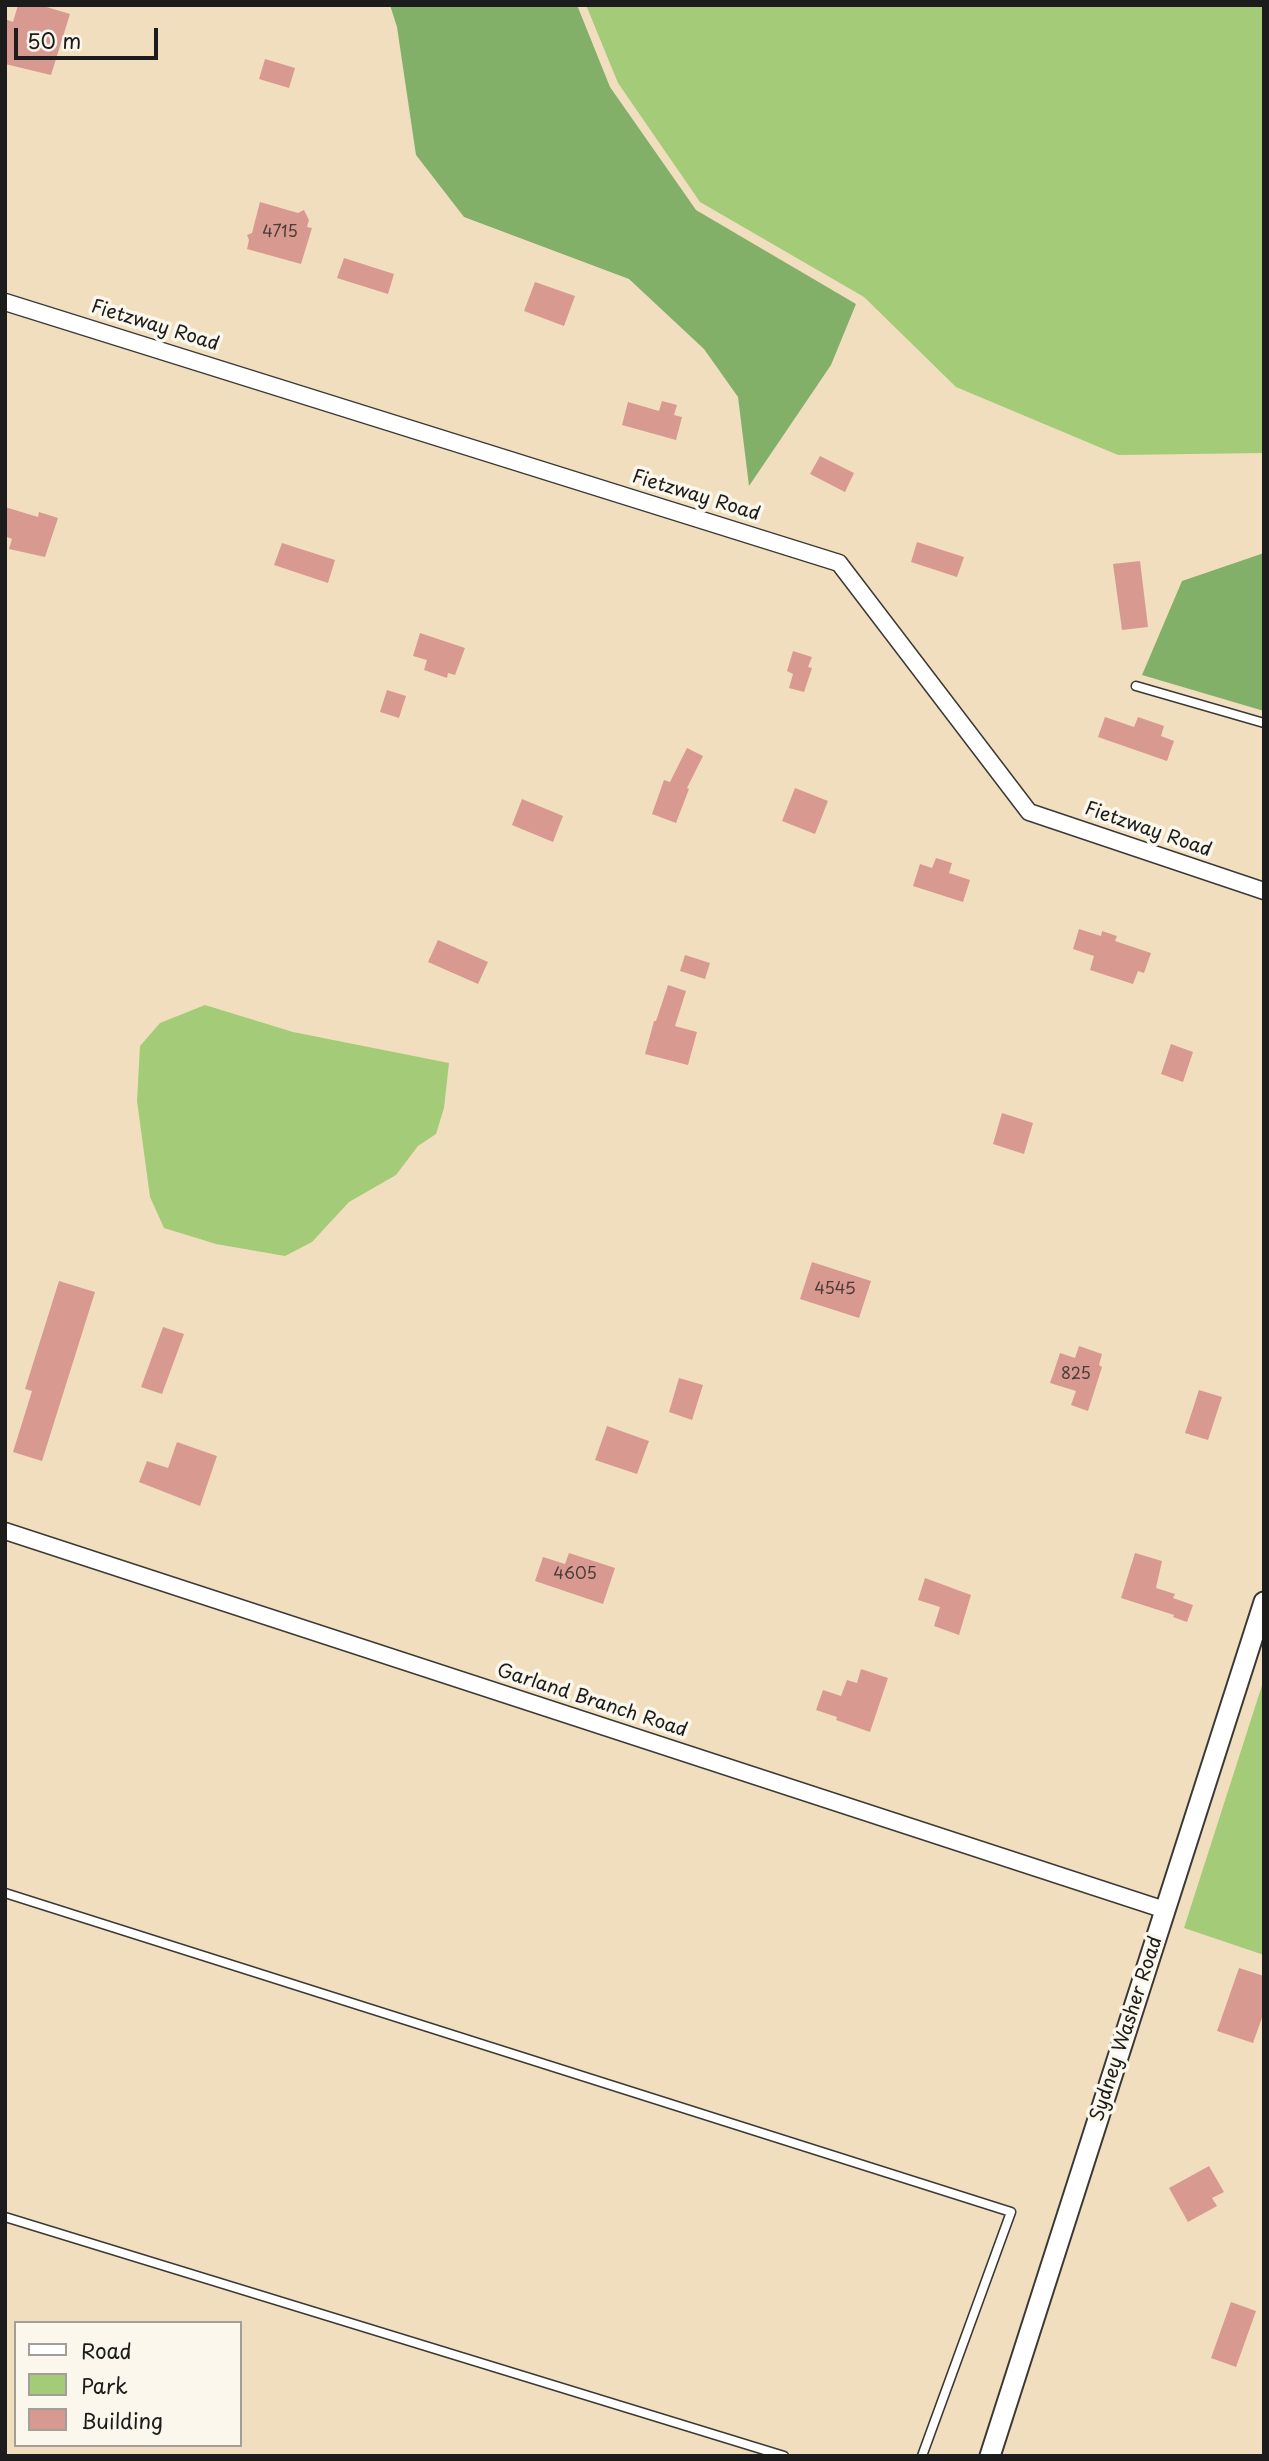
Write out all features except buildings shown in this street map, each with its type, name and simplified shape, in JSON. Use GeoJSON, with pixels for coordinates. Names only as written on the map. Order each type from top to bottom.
{"type":"FeatureCollection","features":[{"type":"Feature","properties":{"kind":"street","name":"Fietzway Road"},"geometry":{"type":"LineString","coordinates":[[5,302],[839,563],[1030,812],[1264,891]]}},
{"type":"Feature","properties":{"kind":"street","name":"Garland Branch Road"},"geometry":{"type":"LineString","coordinates":[[5,1531],[1166,1910]]}},
{"type":"Feature","properties":{"kind":"street","name":"Sydney Washer Road"},"geometry":{"type":"LineString","coordinates":[[990,2456],[1264,1602]]}},
{"type":"Feature","properties":{"kind":"lane"},"geometry":{"type":"LineString","coordinates":[[1136,686],[1264,723]]}},
{"type":"Feature","properties":{"kind":"lane"},"geometry":{"type":"LineString","coordinates":[[5,1893],[1011,2212],[922,2456]]}},
{"type":"Feature","properties":{"kind":"lane"},"geometry":{"type":"LineString","coordinates":[[5,2217],[784,2456]]}},
{"type":"Feature","properties":{"kind":"green space"},"geometry":{"type":"Polygon","coordinates":[[[390,5],[577,5],[610,87],[696,210],[856,304],[831,365],[749,486],[738,397],[704,349],[629,279],[464,217],[416,155],[397,27],[390,5]]]}},
{"type":"Feature","properties":{"kind":"green space"},"geometry":{"type":"Polygon","coordinates":[[[586,5],[1264,5],[1264,453],[1118,455],[956,387],[864,297],[700,202],[618,83],[586,5]]]}},
{"type":"Feature","properties":{"kind":"green space"},"geometry":{"type":"Polygon","coordinates":[[[1264,553],[1264,711],[1142,675],[1182,581],[1264,553]]]}},
{"type":"Feature","properties":{"kind":"green space"},"geometry":{"type":"Polygon","coordinates":[[[205,1005],[293,1032],[449,1063],[444,1108],[436,1134],[418,1146],[396,1175],[349,1202],[312,1242],[285,1256],[216,1244],[164,1228],[150,1197],[137,1101],[140,1046],[160,1023],[205,1005]]]}},
{"type":"Feature","properties":{"kind":"green space"},"geometry":{"type":"Polygon","coordinates":[[[1264,1679],[1264,1955],[1184,1928],[1264,1679]]]}}]}
